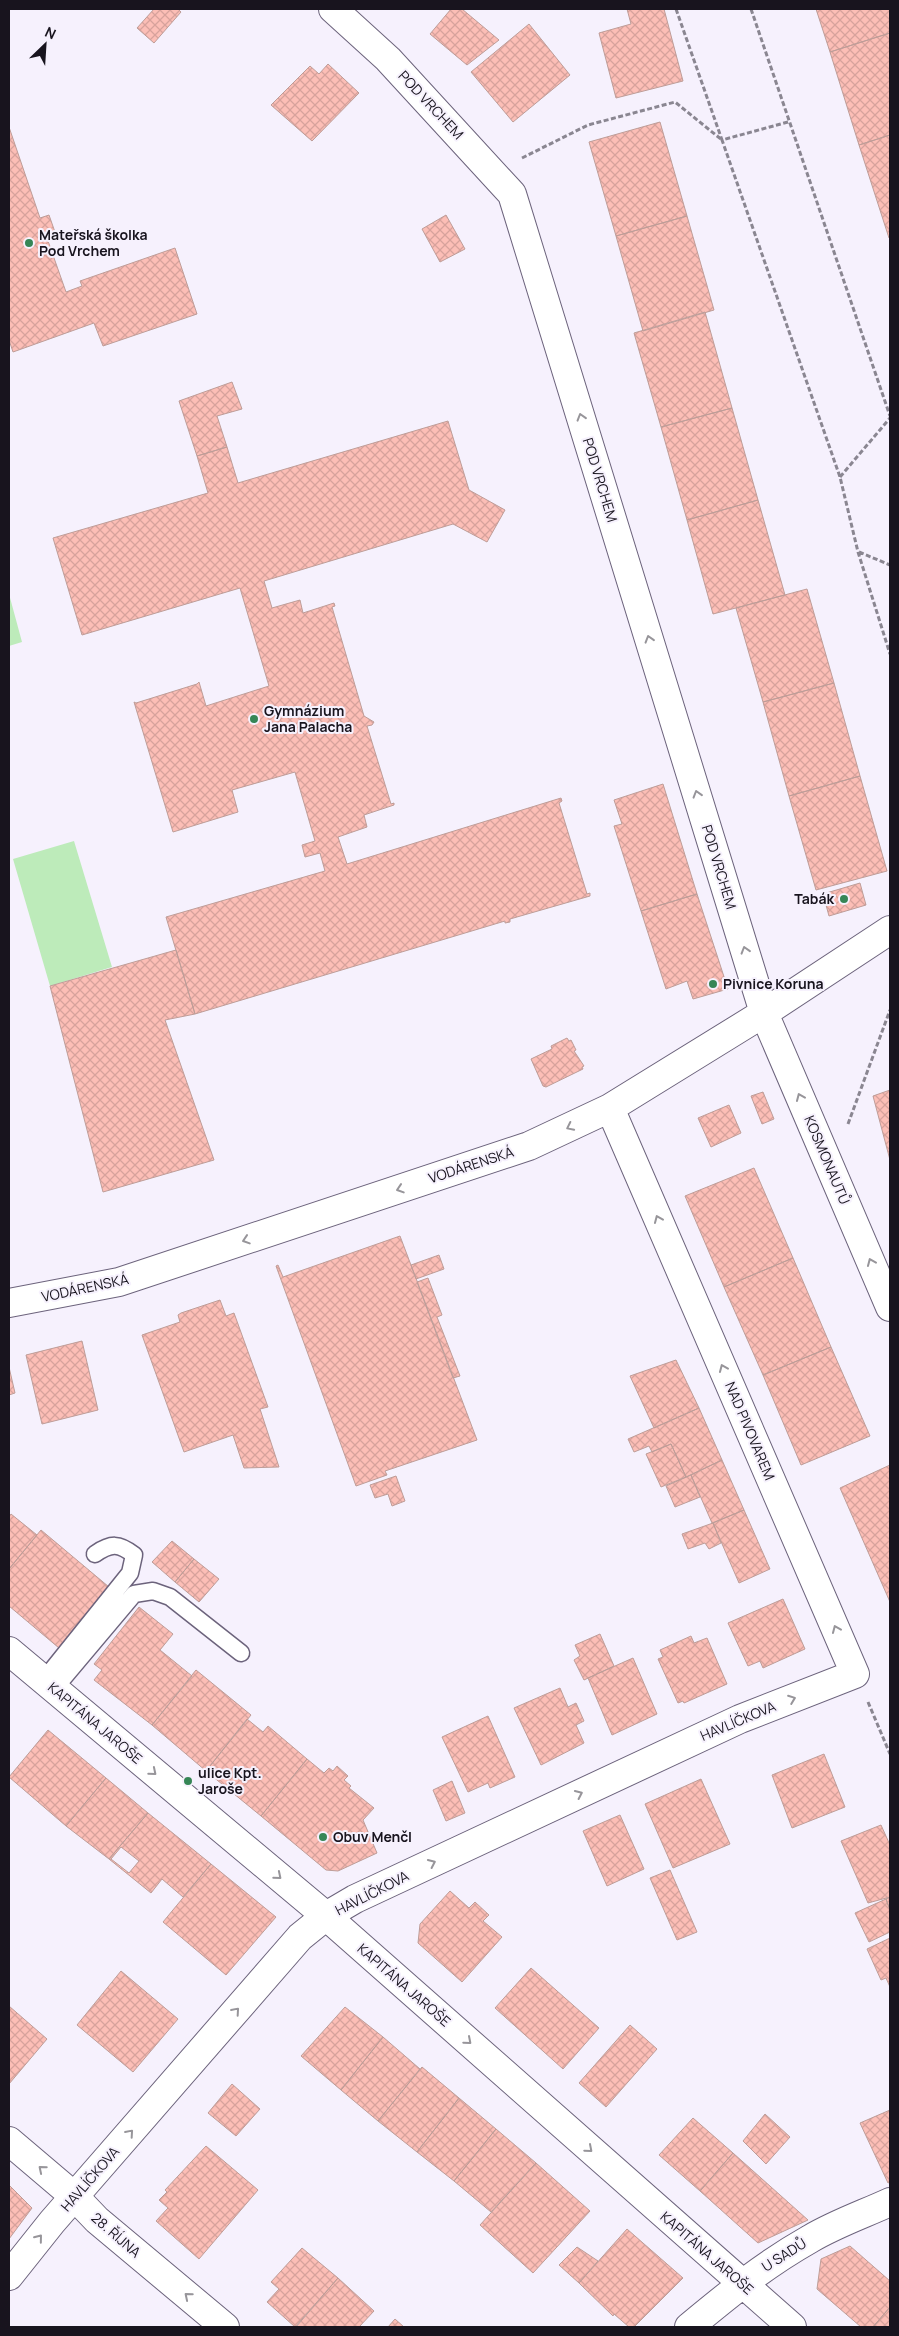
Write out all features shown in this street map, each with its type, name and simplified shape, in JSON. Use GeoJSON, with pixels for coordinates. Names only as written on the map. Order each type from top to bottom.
{"type":"FeatureCollection","features":[{"type":"Feature","properties":{"kind":"street","name":"POD VRCHEM"},"geometry":{"type":"LineString","coordinates":[[333,9],[388,59],[512,194],[764,1013]]}},
{"type":"Feature","properties":{"kind":"street","name":"VODÁRENSKÁ"},"geometry":{"type":"LineString","coordinates":[[9,1304],[119,1282],[529,1146],[610,1108],[764,1013],[890,930]]}},
{"type":"Feature","properties":{"kind":"street","name":"KOSMONAUTŮ"},"geometry":{"type":"LineString","coordinates":[[764,1013],[890,1307]]}},
{"type":"Feature","properties":{"kind":"street","name":"NAD PIVOVAREM"},"geometry":{"type":"LineString","coordinates":[[610,1108],[856,1674]]}},
{"type":"Feature","properties":{"kind":"street","name":"KAPITÁNA JAROŠE"},"geometry":{"type":"LineString","coordinates":[[9,1651],[326,1916],[792,2327]]}},
{"type":"Feature","properties":{"kind":"street","name":"HAVLÍČKOVA"},"geometry":{"type":"LineString","coordinates":[[9,2276],[75,2196],[300,1937],[326,1916],[364,1894],[740,1719],[856,1674]]}},
{"type":"Feature","properties":{"kind":"street","name":"28. ŘÍJNA"},"geometry":{"type":"LineString","coordinates":[[9,2141],[75,2196],[97,2220],[225,2327]]}},
{"type":"Feature","properties":{"kind":"street","name":"U SADŮ"},"geometry":{"type":"LineString","coordinates":[[689,2327],[741,2283],[812,2237],[890,2202]]}},
{"type":"Feature","properties":{"kind":"lane"},"geometry":{"type":"LineString","coordinates":[[49,1684],[130,1573],[134,1555],[124,1547],[108,1546],[95,1554]]}},
{"type":"Feature","properties":{"kind":"lane"},"geometry":{"type":"LineString","coordinates":[[49,1684],[134,1594],[154,1591],[170,1596],[241,1653]]}},
{"type":"Feature","properties":{"kind":"path"},"geometry":{"type":"LineString","coordinates":[[676,9],[840,477],[858,552],[890,654]]}},
{"type":"Feature","properties":{"kind":"path"},"geometry":{"type":"LineString","coordinates":[[751,9],[890,417],[840,477]]}},
{"type":"Feature","properties":{"kind":"path"},"geometry":{"type":"LineString","coordinates":[[519,160],[588,125],[675,102],[722,140]]}},
{"type":"Feature","properties":{"kind":"path"},"geometry":{"type":"LineString","coordinates":[[722,140],[788,122]]}},
{"type":"Feature","properties":{"kind":"path"},"geometry":{"type":"LineString","coordinates":[[858,552],[890,564]]}},
{"type":"Feature","properties":{"kind":"path"},"geometry":{"type":"LineString","coordinates":[[832,1170],[890,1010]]}},
{"type":"Feature","properties":{"kind":"path"},"geometry":{"type":"LineString","coordinates":[[856,1674],[890,1754]]}},
{"type":"Feature","properties":{"kind":"green space"},"geometry":{"type":"Polygon","coordinates":[[[9,594],[22,642],[9,646],[9,594]]]}},
{"type":"Feature","properties":{"kind":"green space"},"geometry":{"type":"Polygon","coordinates":[[[74,841],[112,967],[50,986],[13,859],[74,841]]]}},
{"type":"Feature","properties":{"kind":"building"},"geometry":{"type":"Polygon","coordinates":[[[154,9],[178,9],[181,12],[154,43],[137,28],[154,9]]]}},
{"type":"Feature","properties":{"kind":"building"},"geometry":{"type":"Polygon","coordinates":[[[451,9],[462,9],[499,40],[467,65],[430,34],[451,9]]]}},
{"type":"Feature","properties":{"kind":"building"},"geometry":{"type":"Polygon","coordinates":[[[627,9],[664,9],[683,81],[616,98],[599,33],[631,24],[627,9]]]}},
{"type":"Feature","properties":{"kind":"building"},"geometry":{"type":"Polygon","coordinates":[[[816,9],[890,9],[890,33],[830,52],[816,9]]]}},
{"type":"Feature","properties":{"kind":"building"},"geometry":{"type":"Polygon","coordinates":[[[529,24],[570,75],[513,122],[471,72],[529,24]]]}},
{"type":"Feature","properties":{"kind":"building"},"geometry":{"type":"Polygon","coordinates":[[[890,33],[890,135],[859,145],[830,52],[890,33]]]}},
{"type":"Feature","properties":{"kind":"building"},"geometry":{"type":"Polygon","coordinates":[[[328,64],[359,93],[312,141],[271,105],[310,66],[319,74],[328,64]]]}},
{"type":"Feature","properties":{"kind":"building"},"geometry":{"type":"Polygon","coordinates":[[[660,122],[687,216],[616,236],[589,142],[660,122]]]}},
{"type":"Feature","properties":{"kind":"building","name":"Mateřská školka Pod Vrchem"},"geometry":{"type":"Polygon","coordinates":[[[9,127],[40,218],[49,215],[56,235],[47,238],[66,292],[82,286],[80,281],[175,248],[197,314],[103,346],[94,323],[13,352],[9,340],[9,127]]]}},
{"type":"Feature","properties":{"kind":"building"},"geometry":{"type":"Polygon","coordinates":[[[890,135],[890,237],[889,238],[859,145],[890,135]]]}},
{"type":"Feature","properties":{"kind":"building"},"geometry":{"type":"Polygon","coordinates":[[[446,215],[465,249],[440,262],[422,229],[446,215]]]}},
{"type":"Feature","properties":{"kind":"building"},"geometry":{"type":"Polygon","coordinates":[[[687,216],[714,310],[643,331],[616,236],[687,216]]]}},
{"type":"Feature","properties":{"kind":"building"},"geometry":{"type":"Polygon","coordinates":[[[705,312],[732,408],[661,427],[634,333],[705,312]]]}},
{"type":"Feature","properties":{"kind":"building"},"geometry":{"type":"Polygon","coordinates":[[[232,382],[242,409],[217,416],[227,447],[197,456],[179,401],[232,382]]]}},
{"type":"Feature","properties":{"kind":"building"},"geometry":{"type":"Polygon","coordinates":[[[732,408],[758,500],[687,520],[661,427],[732,408]]]}},
{"type":"Feature","properties":{"kind":"building","name":"Gymnázium Jana Palacha"},"geometry":{"type":"Polygon","coordinates":[[[448,421],[469,490],[505,510],[487,542],[453,524],[264,581],[272,608],[300,600],[303,613],[334,603],[335,606],[332,607],[364,716],[374,722],[372,725],[367,726],[391,804],[394,803],[394,805],[364,815],[367,827],[338,837],[347,864],[561,798],[562,801],[559,803],[587,894],[590,893],[590,896],[510,919],[510,922],[505,923],[505,921],[195,1014],[166,917],[325,871],[320,853],[305,857],[302,845],[315,841],[295,772],[232,790],[238,812],[173,832],[134,702],[136,703],[199,682],[206,706],[269,686],[240,588],[82,635],[53,538],[208,493],[197,456],[227,447],[238,483],[448,421]]]}},
{"type":"Feature","properties":{"kind":"building"},"geometry":{"type":"Polygon","coordinates":[[[758,500],[785,595],[713,614],[687,520],[758,500]]]}},
{"type":"Feature","properties":{"kind":"building"},"geometry":{"type":"Polygon","coordinates":[[[807,589],[834,683],[763,702],[736,608],[807,589]]]}},
{"type":"Feature","properties":{"kind":"building"},"geometry":{"type":"Polygon","coordinates":[[[834,683],[860,776],[789,796],[763,702],[834,683]]]}},
{"type":"Feature","properties":{"kind":"building"},"geometry":{"type":"Polygon","coordinates":[[[860,776],[887,871],[816,890],[789,796],[860,776]]]}},
{"type":"Feature","properties":{"kind":"building"},"geometry":{"type":"Polygon","coordinates":[[[663,784],[697,894],[641,911],[614,826],[622,824],[614,800],[663,784]]]}},
{"type":"Feature","properties":{"kind":"building","name":"Tabák"},"geometry":{"type":"Polygon","coordinates":[[[860,883],[866,905],[829,916],[823,894],[860,883]]]}},
{"type":"Feature","properties":{"kind":"building"},"geometry":{"type":"Polygon","coordinates":[[[697,894],[728,989],[693,999],[687,981],[666,989],[641,911],[697,894]]]}},
{"type":"Feature","properties":{"kind":"building"},"geometry":{"type":"Polygon","coordinates":[[[176,950],[195,1014],[165,1020],[214,1160],[103,1192],[50,986],[176,950]]]}},
{"type":"Feature","properties":{"kind":"building"},"geometry":{"type":"Polygon","coordinates":[[[567,1038],[569,1041],[571,1040],[576,1050],[574,1051],[584,1066],[582,1067],[583,1069],[546,1087],[543,1086],[531,1059],[552,1049],[551,1046],[567,1038]]]}},
{"type":"Feature","properties":{"kind":"building"},"geometry":{"type":"Polygon","coordinates":[[[890,1090],[890,1160],[873,1096],[890,1090]]]}},
{"type":"Feature","properties":{"kind":"building"},"geometry":{"type":"Polygon","coordinates":[[[763,1092],[774,1119],[762,1124],[751,1096],[763,1092]]]}},
{"type":"Feature","properties":{"kind":"building"},"geometry":{"type":"Polygon","coordinates":[[[729,1105],[741,1133],[711,1147],[698,1118],[729,1105]]]}},
{"type":"Feature","properties":{"kind":"building"},"geometry":{"type":"Polygon","coordinates":[[[754,1168],[793,1258],[724,1287],[685,1196],[754,1168]]]}},
{"type":"Feature","properties":{"kind":"building"},"geometry":{"type":"Polygon","coordinates":[[[400,1236],[477,1440],[385,1471],[387,1475],[356,1486],[276,1266],[278,1265],[283,1277],[400,1236]]]}},
{"type":"Feature","properties":{"kind":"building"},"geometry":{"type":"Polygon","coordinates":[[[439,1255],[444,1269],[416,1279],[411,1265],[439,1255]]]}},
{"type":"Feature","properties":{"kind":"building"},"geometry":{"type":"Polygon","coordinates":[[[793,1258],[831,1347],[763,1375],[724,1287],[793,1258]]]}},
{"type":"Feature","properties":{"kind":"building"},"geometry":{"type":"Polygon","coordinates":[[[428,1278],[442,1315],[437,1317],[460,1376],[453,1378],[417,1282],[428,1278]]]}},
{"type":"Feature","properties":{"kind":"building"},"geometry":{"type":"Polygon","coordinates":[[[220,1300],[226,1316],[234,1313],[268,1407],[260,1409],[279,1467],[244,1468],[233,1435],[184,1452],[142,1335],[180,1322],[178,1315],[181,1313],[220,1300]]]}},
{"type":"Feature","properties":{"kind":"building"},"geometry":{"type":"Polygon","coordinates":[[[82,1341],[98,1410],[42,1424],[26,1355],[82,1341]]]}},
{"type":"Feature","properties":{"kind":"building"},"geometry":{"type":"Polygon","coordinates":[[[831,1347],[870,1436],[801,1465],[763,1375],[831,1347]]]}},
{"type":"Feature","properties":{"kind":"building"},"geometry":{"type":"Polygon","coordinates":[[[676,1360],[699,1408],[654,1428],[630,1376],[676,1360]]]}},
{"type":"Feature","properties":{"kind":"building"},"geometry":{"type":"Polygon","coordinates":[[[9,1367],[15,1393],[9,1395],[9,1367]]]}},
{"type":"Feature","properties":{"kind":"building"},"geometry":{"type":"Polygon","coordinates":[[[699,1408],[722,1460],[686,1477],[671,1444],[652,1452],[649,1446],[634,1452],[628,1439],[699,1408]]]}},
{"type":"Feature","properties":{"kind":"building"},"geometry":{"type":"Polygon","coordinates":[[[671,1444],[686,1477],[661,1487],[646,1454],[671,1444]]]}},
{"type":"Feature","properties":{"kind":"building"},"geometry":{"type":"Polygon","coordinates":[[[722,1460],[744,1510],[712,1523],[691,1475],[722,1460]]]}},
{"type":"Feature","properties":{"kind":"building"},"geometry":{"type":"Polygon","coordinates":[[[890,1465],[890,1602],[840,1488],[890,1465]]]}},
{"type":"Feature","properties":{"kind":"building"},"geometry":{"type":"Polygon","coordinates":[[[691,1475],[700,1497],[675,1507],[666,1486],[691,1475]]]}},
{"type":"Feature","properties":{"kind":"building"},"geometry":{"type":"Polygon","coordinates":[[[396,1476],[405,1501],[392,1506],[388,1494],[375,1498],[370,1485],[396,1476]]]}},
{"type":"Feature","properties":{"kind":"building"},"geometry":{"type":"Polygon","coordinates":[[[744,1510],[770,1569],[739,1583],[713,1523],[744,1510]]]}},
{"type":"Feature","properties":{"kind":"building"},"geometry":{"type":"Polygon","coordinates":[[[11,1514],[37,1535],[9,1569],[9,1517],[11,1514]]]}},
{"type":"Feature","properties":{"kind":"building"},"geometry":{"type":"Polygon","coordinates":[[[713,1523],[721,1543],[709,1549],[705,1543],[688,1549],[682,1534],[713,1523]]]}},
{"type":"Feature","properties":{"kind":"building"},"geometry":{"type":"Polygon","coordinates":[[[41,1530],[109,1587],[59,1648],[9,1606],[9,1569],[41,1530]]]}},
{"type":"Feature","properties":{"kind":"building"},"geometry":{"type":"Polygon","coordinates":[[[172,1541],[194,1559],[175,1582],[152,1562],[172,1541]]]}},
{"type":"Feature","properties":{"kind":"building"},"geometry":{"type":"Polygon","coordinates":[[[194,1559],[219,1579],[199,1602],[175,1582],[194,1559]]]}},
{"type":"Feature","properties":{"kind":"building"},"geometry":{"type":"Polygon","coordinates":[[[783,1599],[805,1649],[763,1668],[760,1661],[748,1666],[728,1623],[783,1599]]]}},
{"type":"Feature","properties":{"kind":"building"},"geometry":{"type":"Polygon","coordinates":[[[139,1607],[173,1634],[160,1650],[192,1676],[152,1725],[94,1680],[102,1670],[94,1664],[139,1607]]]}},
{"type":"Feature","properties":{"kind":"building"},"geometry":{"type":"Polygon","coordinates":[[[600,1634],[614,1666],[584,1680],[574,1660],[580,1656],[575,1645],[600,1634]]]}},
{"type":"Feature","properties":{"kind":"building"},"geometry":{"type":"Polygon","coordinates":[[[691,1636],[694,1643],[707,1638],[727,1684],[684,1703],[683,1701],[678,1703],[658,1659],[663,1657],[660,1650],[691,1636]]]}},
{"type":"Feature","properties":{"kind":"building"},"geometry":{"type":"Polygon","coordinates":[[[633,1658],[657,1714],[612,1735],[588,1678],[633,1658]]]}},
{"type":"Feature","properties":{"kind":"building"},"geometry":{"type":"Polygon","coordinates":[[[196,1670],[251,1715],[206,1771],[152,1725],[196,1670]]]}},
{"type":"Feature","properties":{"kind":"building"},"geometry":{"type":"Polygon","coordinates":[[[560,1688],[568,1707],[576,1703],[584,1721],[576,1725],[584,1743],[541,1765],[514,1708],[560,1688]]]}},
{"type":"Feature","properties":{"kind":"building"},"geometry":{"type":"Polygon","coordinates":[[[488,1716],[515,1777],[490,1788],[488,1783],[468,1792],[442,1737],[488,1716]]]}},
{"type":"Feature","properties":{"kind":"building"},"geometry":{"type":"Polygon","coordinates":[[[247,1719],[263,1732],[268,1726],[307,1759],[261,1816],[206,1771],[247,1719]]]}},
{"type":"Feature","properties":{"kind":"building"},"geometry":{"type":"Polygon","coordinates":[[[48,1730],[106,1778],[66,1826],[9,1777],[48,1730]]]}},
{"type":"Feature","properties":{"kind":"building"},"geometry":{"type":"Polygon","coordinates":[[[824,1754],[845,1807],[792,1828],[772,1775],[824,1754]]]}},
{"type":"Feature","properties":{"kind":"building"},"geometry":{"type":"Polygon","coordinates":[[[307,1759],[324,1773],[329,1768],[333,1771],[337,1766],[348,1776],[344,1780],[351,1786],[349,1788],[374,1808],[363,1820],[377,1853],[338,1871],[326,1870],[261,1816],[307,1759]]]}},
{"type":"Feature","properties":{"kind":"building"},"geometry":{"type":"Polygon","coordinates":[[[106,1778],[148,1813],[109,1859],[66,1826],[106,1778]]]}},
{"type":"Feature","properties":{"kind":"building"},"geometry":{"type":"Polygon","coordinates":[[[701,1779],[730,1844],[673,1868],[645,1804],[701,1779]]]}},
{"type":"Feature","properties":{"kind":"building"},"geometry":{"type":"Polygon","coordinates":[[[452,1781],[465,1813],[446,1821],[433,1790],[452,1781]]]}},
{"type":"Feature","properties":{"kind":"building"},"geometry":{"type":"Polygon","coordinates":[[[148,1813],[211,1864],[183,1897],[162,1879],[151,1893],[109,1859],[148,1813]],[[121,1847],[111,1859],[129,1873],[139,1861],[121,1847]]]}},
{"type":"Feature","properties":{"kind":"building"},"geometry":{"type":"Polygon","coordinates":[[[620,1815],[644,1869],[607,1886],[583,1831],[620,1815]]]}},
{"type":"Feature","properties":{"kind":"building"},"geometry":{"type":"Polygon","coordinates":[[[881,1825],[890,1845],[890,1897],[868,1903],[841,1841],[881,1825]]]}},
{"type":"Feature","properties":{"kind":"building"},"geometry":{"type":"Polygon","coordinates":[[[211,1864],[276,1917],[226,1975],[163,1922],[211,1864]]]}},
{"type":"Feature","properties":{"kind":"building"},"geometry":{"type":"Polygon","coordinates":[[[670,1870],[697,1932],[677,1940],[650,1878],[670,1870]]]}},
{"type":"Feature","properties":{"kind":"building"},"geometry":{"type":"Polygon","coordinates":[[[450,1891],[469,1908],[475,1902],[489,1915],[483,1921],[502,1937],[462,1982],[418,1943],[420,1924],[450,1891]]]}},
{"type":"Feature","properties":{"kind":"building"},"geometry":{"type":"Polygon","coordinates":[[[890,1897],[890,1910],[886,1899],[890,1897]]]}},
{"type":"Feature","properties":{"kind":"building"},"geometry":{"type":"Polygon","coordinates":[[[886,1899],[890,1910],[890,1932],[869,1942],[855,1913],[886,1899]]]}},
{"type":"Feature","properties":{"kind":"building"},"geometry":{"type":"Polygon","coordinates":[[[890,1938],[890,1987],[886,1978],[881,1980],[867,1949],[890,1938]]]}},
{"type":"Feature","properties":{"kind":"building"},"geometry":{"type":"Polygon","coordinates":[[[531,1968],[599,2028],[563,2069],[495,2008],[531,1968]]]}},
{"type":"Feature","properties":{"kind":"building"},"geometry":{"type":"Polygon","coordinates":[[[121,1971],[178,2019],[133,2072],[77,2025],[121,1971]]]}},
{"type":"Feature","properties":{"kind":"building"},"geometry":{"type":"Polygon","coordinates":[[[9,2006],[47,2039],[9,2084],[9,2006]]]}},
{"type":"Feature","properties":{"kind":"building"},"geometry":{"type":"Polygon","coordinates":[[[345,2007],[383,2037],[341,2090],[301,2056],[345,2007]]]}},
{"type":"Feature","properties":{"kind":"building"},"geometry":{"type":"Polygon","coordinates":[[[630,2025],[657,2049],[606,2107],[579,2083],[630,2025]]]}},
{"type":"Feature","properties":{"kind":"building"},"geometry":{"type":"Polygon","coordinates":[[[383,2037],[420,2069],[378,2121],[341,2090],[383,2037]]]}},
{"type":"Feature","properties":{"kind":"building"},"geometry":{"type":"Polygon","coordinates":[[[422,2067],[459,2098],[417,2152],[378,2121],[422,2067]]]}},
{"type":"Feature","properties":{"kind":"building"},"geometry":{"type":"Polygon","coordinates":[[[232,2084],[260,2109],[236,2136],[208,2113],[232,2084]]]}},
{"type":"Feature","properties":{"kind":"building"},"geometry":{"type":"Polygon","coordinates":[[[459,2098],[496,2129],[454,2181],[417,2152],[459,2098]]]}},
{"type":"Feature","properties":{"kind":"building"},"geometry":{"type":"Polygon","coordinates":[[[890,2110],[890,2182],[888,2183],[860,2123],[890,2110]]]}},
{"type":"Feature","properties":{"kind":"building"},"geometry":{"type":"Polygon","coordinates":[[[765,2114],[790,2137],[766,2164],[743,2141],[765,2114]]]}},
{"type":"Feature","properties":{"kind":"building"},"geometry":{"type":"Polygon","coordinates":[[[693,2118],[733,2153],[700,2191],[659,2155],[693,2118]]]}},
{"type":"Feature","properties":{"kind":"building"},"geometry":{"type":"Polygon","coordinates":[[[496,2129],[536,2163],[491,2212],[454,2181],[496,2129]]]}},
{"type":"Feature","properties":{"kind":"building"},"geometry":{"type":"Polygon","coordinates":[[[206,2146],[258,2190],[199,2259],[156,2221],[168,2208],[159,2200],[167,2192],[165,2190],[206,2146]]]}},
{"type":"Feature","properties":{"kind":"building"},"geometry":{"type":"Polygon","coordinates":[[[733,2153],[808,2220],[758,2243],[700,2191],[733,2153]]]}},
{"type":"Feature","properties":{"kind":"building"},"geometry":{"type":"Polygon","coordinates":[[[536,2163],[590,2211],[533,2273],[480,2225],[536,2163]]]}},
{"type":"Feature","properties":{"kind":"building"},"geometry":{"type":"Polygon","coordinates":[[[9,2185],[32,2208],[9,2239],[9,2185]]]}},
{"type":"Feature","properties":{"kind":"building"},"geometry":{"type":"Polygon","coordinates":[[[627,2229],[683,2278],[634,2327],[629,2327],[614,2314],[613,2316],[579,2283],[627,2229]]]}},
{"type":"Feature","properties":{"kind":"building"},"geometry":{"type":"Polygon","coordinates":[[[850,2246],[890,2281],[890,2307],[873,2327],[861,2327],[817,2289],[821,2259],[850,2246]]]}},
{"type":"Feature","properties":{"kind":"building"},"geometry":{"type":"Polygon","coordinates":[[[577,2247],[598,2261],[579,2283],[559,2265],[577,2247]]]}},
{"type":"Feature","properties":{"kind":"building"},"geometry":{"type":"Polygon","coordinates":[[[302,2248],[338,2278],[295,2327],[267,2302],[279,2289],[271,2282],[302,2248]]]}},
{"type":"Feature","properties":{"kind":"building"},"geometry":{"type":"Polygon","coordinates":[[[338,2278],[374,2311],[359,2327],[296,2327],[338,2278]]]}},
{"type":"Feature","properties":{"kind":"building"},"geometry":{"type":"Polygon","coordinates":[[[890,2307],[890,2327],[873,2327],[890,2307]]]}},
{"type":"Feature","properties":{"kind":"building"},"geometry":{"type":"Polygon","coordinates":[[[395,2319],[404,2327],[388,2327],[395,2319]]]}},
{"type":"Feature","properties":{"kind":"place","name":"Mateřská školka Pod Vrchem"},"geometry":{"type":"Point","coordinates":[29,243]}},
{"type":"Feature","properties":{"kind":"place","name":"Gymnázium Jana Palacha"},"geometry":{"type":"Point","coordinates":[254,719]}},
{"type":"Feature","properties":{"kind":"place","name":"Tabák"},"geometry":{"type":"Point","coordinates":[844,899]}},
{"type":"Feature","properties":{"kind":"place","name":"Pivnice Koruna"},"geometry":{"type":"Point","coordinates":[713,984]}},
{"type":"Feature","properties":{"kind":"place","name":"ulice Kpt. Jaroše"},"geometry":{"type":"Point","coordinates":[188,1781]}},
{"type":"Feature","properties":{"kind":"place","name":"Obuv Menčl"},"geometry":{"type":"Point","coordinates":[323,1837]}}]}
